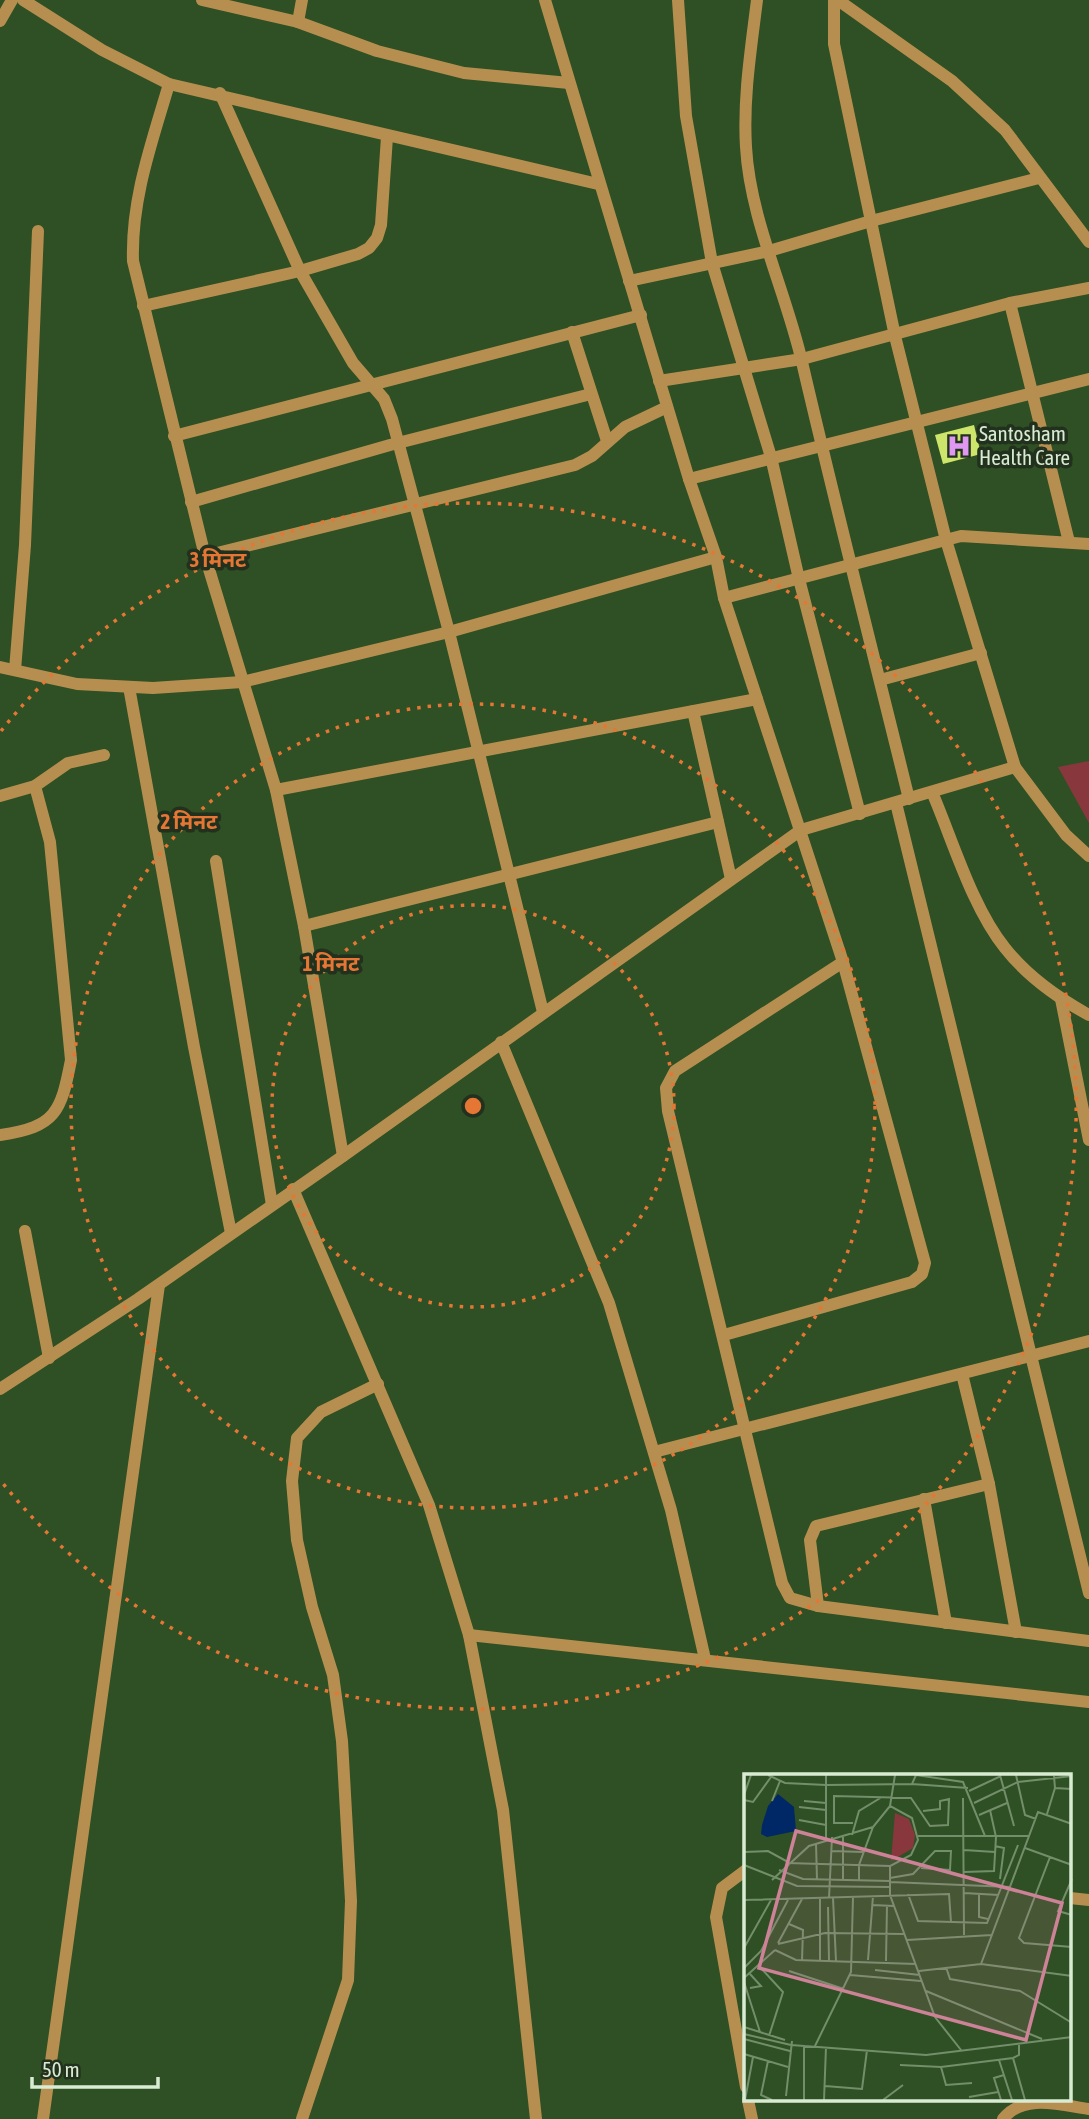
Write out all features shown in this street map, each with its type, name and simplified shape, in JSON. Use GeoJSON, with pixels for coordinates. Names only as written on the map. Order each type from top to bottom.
{"type":"FeatureCollection","features":[{"type":"Feature","properties":{"kind":"street"},"geometry":{"type":"LineString","coordinates":[[0,21],[12,0]]}},
{"type":"Feature","properties":{"kind":"street"},"geometry":{"type":"LineString","coordinates":[[23,0],[102,50],[169,83],[220,93],[387,137],[598,184]]}},
{"type":"Feature","properties":{"kind":"street"},"geometry":{"type":"LineString","coordinates":[[202,0],[298,22],[377,51],[464,74],[569,83]]}},
{"type":"Feature","properties":{"kind":"street"},"geometry":{"type":"LineString","coordinates":[[298,22],[302,0]]}},
{"type":"Feature","properties":{"kind":"street"},"geometry":{"type":"LineString","coordinates":[[545,0],[598,184],[641,315],[689,480],[716,557],[724,598],[843,961],[925,1263],[922,1274],[912,1282],[724,1335]]}},
{"type":"Feature","properties":{"kind":"street"},"geometry":{"type":"LineString","coordinates":[[678,0],[686,116],[712,263],[771,457],[799,579],[860,814]]}},
{"type":"Feature","properties":{"kind":"street"},"geometry":{"type":"LineString","coordinates":[[757,0],[745,91],[746,150],[769,251],[802,359],[820,444],[909,799]]}},
{"type":"Feature","properties":{"kind":"street"},"geometry":{"type":"LineString","coordinates":[[1088,239],[1038,178],[1005,130],[952,81],[842,2],[834,44],[894,336],[946,540],[1015,767],[1066,835],[1089,856]]}},
{"type":"Feature","properties":{"kind":"street"},"geometry":{"type":"LineString","coordinates":[[169,83],[140,186],[132,229],[133,261],[205,556],[276,790],[304,926],[342,1156]]}},
{"type":"Feature","properties":{"kind":"street"},"geometry":{"type":"LineString","coordinates":[[220,93],[300,271],[353,363],[384,399],[480,751],[543,1012]]}},
{"type":"Feature","properties":{"kind":"street"},"geometry":{"type":"LineString","coordinates":[[143,306],[300,271],[358,254],[369,248],[377,238],[387,137]]}},
{"type":"Feature","properties":{"kind":"street"},"geometry":{"type":"LineString","coordinates":[[629,281],[769,251],[871,221],[1038,178]]}},
{"type":"Feature","properties":{"kind":"street"},"geometry":{"type":"LineString","coordinates":[[15,670],[26,532],[38,231]]}},
{"type":"Feature","properties":{"kind":"street"},"geometry":{"type":"LineString","coordinates":[[660,381],[802,359],[1010,303],[1089,288]]}},
{"type":"Feature","properties":{"kind":"street"},"geometry":{"type":"LineString","coordinates":[[1010,303],[1069,542]]}},
{"type":"Feature","properties":{"kind":"street"},"geometry":{"type":"LineString","coordinates":[[174,436],[641,315]]}},
{"type":"Feature","properties":{"kind":"street"},"geometry":{"type":"LineString","coordinates":[[572,332],[607,441]]}},
{"type":"Feature","properties":{"kind":"street"},"geometry":{"type":"LineString","coordinates":[[689,480],[820,444],[917,423],[1089,379]]}},
{"type":"Feature","properties":{"kind":"street"},"geometry":{"type":"LineString","coordinates":[[191,502],[398,443],[591,394]]}},
{"type":"Feature","properties":{"kind":"street"},"geometry":{"type":"LineString","coordinates":[[205,556],[575,465],[592,456],[625,428],[667,407]]}},
{"type":"Feature","properties":{"kind":"street"},"geometry":{"type":"LineString","coordinates":[[724,598],[961,537],[1089,544]]}},
{"type":"Feature","properties":{"kind":"street"},"geometry":{"type":"LineString","coordinates":[[0,667],[77,684],[153,688],[242,682],[449,632],[716,557]]}},
{"type":"Feature","properties":{"kind":"street"},"geometry":{"type":"LineString","coordinates":[[880,680],[981,653]]}},
{"type":"Feature","properties":{"kind":"street"},"geometry":{"type":"LineString","coordinates":[[130,687],[194,1048],[231,1233]]}},
{"type":"Feature","properties":{"kind":"street"},"geometry":{"type":"LineString","coordinates":[[276,790],[757,699]]}},
{"type":"Feature","properties":{"kind":"street"},"geometry":{"type":"LineString","coordinates":[[693,711],[731,879]]}},
{"type":"Feature","properties":{"kind":"street"},"geometry":{"type":"LineString","coordinates":[[0,796],[35,786],[68,763],[104,755]]}},
{"type":"Feature","properties":{"kind":"street"},"geometry":{"type":"LineString","coordinates":[[0,1389],[159,1285],[801,830],[1015,767]]}},
{"type":"Feature","properties":{"kind":"street"},"geometry":{"type":"LineString","coordinates":[[0,1135],[29,1131],[55,1115],[65,1089],[71,1060],[50,842],[35,786]]}},
{"type":"Feature","properties":{"kind":"street"},"geometry":{"type":"LineString","coordinates":[[932,792],[992,929],[1006,950],[1061,999],[1089,1015]]}},
{"type":"Feature","properties":{"kind":"street"},"geometry":{"type":"LineString","coordinates":[[895,803],[1089,1593]]}},
{"type":"Feature","properties":{"kind":"street"},"geometry":{"type":"LineString","coordinates":[[304,926],[718,822]]}},
{"type":"Feature","properties":{"kind":"street"},"geometry":{"type":"LineString","coordinates":[[216,861],[272,1205]]}},
{"type":"Feature","properties":{"kind":"street"},"geometry":{"type":"LineString","coordinates":[[843,961],[675,1071],[666,1088],[668,1111],[782,1583],[790,1598],[818,1606],[1089,1641]]}},
{"type":"Feature","properties":{"kind":"street"},"geometry":{"type":"LineString","coordinates":[[1061,999],[1089,1140]]}},
{"type":"Feature","properties":{"kind":"street"},"geometry":{"type":"LineString","coordinates":[[501,1042],[609,1303],[671,1510],[705,1659]]}},
{"type":"Feature","properties":{"kind":"street"},"geometry":{"type":"LineString","coordinates":[[293,1189],[429,1505],[469,1635],[503,1810],[536,2119]]}},
{"type":"Feature","properties":{"kind":"street"},"geometry":{"type":"LineString","coordinates":[[25,1231],[49,1357]]}},
{"type":"Feature","properties":{"kind":"street"},"geometry":{"type":"LineString","coordinates":[[43,2119],[159,1285]]}},
{"type":"Feature","properties":{"kind":"street"},"geometry":{"type":"LineString","coordinates":[[654,1452],[1032,1358],[1089,1341]]}},
{"type":"Feature","properties":{"kind":"street"},"geometry":{"type":"LineString","coordinates":[[962,1374],[989,1484],[1017,1632]]}},
{"type":"Feature","properties":{"kind":"street"},"geometry":{"type":"LineString","coordinates":[[302,2119],[348,1980],[351,1901],[342,1741],[337,1702],[297,1540],[292,1481],[297,1438],[321,1412],[378,1384]]}},
{"type":"Feature","properties":{"kind":"street"},"geometry":{"type":"LineString","coordinates":[[818,1606],[810,1540],[816,1526],[989,1484]]}},
{"type":"Feature","properties":{"kind":"street"},"geometry":{"type":"LineString","coordinates":[[924,1499],[946,1623]]}},
{"type":"Feature","properties":{"kind":"street"},"geometry":{"type":"LineString","coordinates":[[469,1635],[1089,1702]]}},
{"type":"Feature","properties":{"kind":"street"},"geometry":{"type":"LineString","coordinates":[[744,1870],[722,1888],[716,1917],[744,2076]]}},
{"type":"Feature","properties":{"kind":"street"},"geometry":{"type":"LineString","coordinates":[[1003,2119],[1018,2106],[1044,2102],[1089,2109]]}},
{"type":"Feature","properties":{"kind":"shaded area"},"geometry":{"type":"Polygon","coordinates":[[[1089,761],[1089,823],[1058,767],[1089,761]]]}},
{"type":"Feature","properties":{"kind":"building"},"geometry":{"type":"Polygon","coordinates":[[[974,425],[981,454],[943,464],[935,435],[974,425]]]}},
{"type":"Feature","properties":{"kind":"place","name":"Santosham Health Care"},"geometry":{"type":"Point","coordinates":[959,446]}}]}
